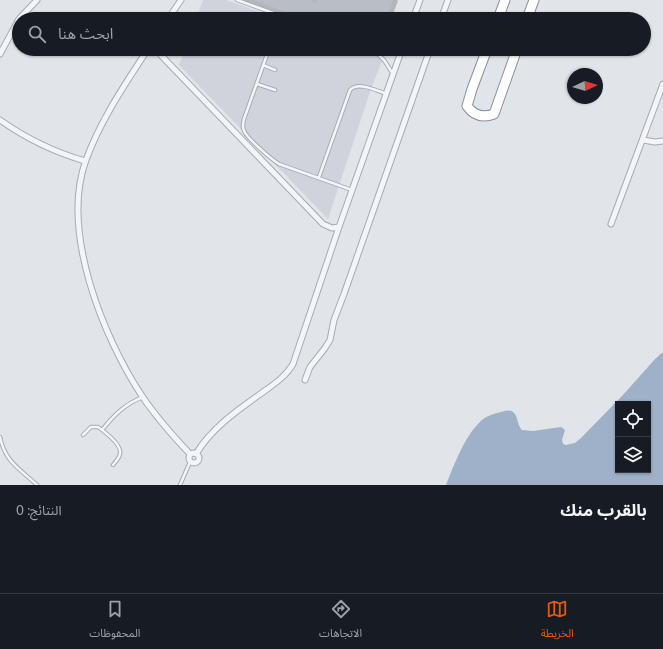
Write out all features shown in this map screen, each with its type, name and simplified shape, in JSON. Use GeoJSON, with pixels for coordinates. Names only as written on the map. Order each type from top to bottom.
{"type":"FeatureCollection","features":[{"type":"Feature","properties":{"kind":"highway"},"geometry":{"type":"LineString","coordinates":[[501,12],[505,0]]}},
{"type":"Feature","properties":{"kind":"highway"},"geometry":{"type":"LineString","coordinates":[[530,12],[534,0]]}},
{"type":"Feature","properties":{"kind":"highway"},"geometry":{"type":"LineString","coordinates":[[484,56],[467,106],[472,112],[478,115],[486,116],[494,114],[515,56]]}},
{"type":"Feature","properties":{"kind":"street"},"geometry":{"type":"LineString","coordinates":[[26,12],[37,0]]}},
{"type":"Feature","properties":{"kind":"street"},"geometry":{"type":"LineString","coordinates":[[173,12],[181,0]]}},
{"type":"Feature","properties":{"kind":"street"},"geometry":{"type":"LineString","coordinates":[[416,12],[420,0]]}},
{"type":"Feature","properties":{"kind":"street"},"geometry":{"type":"LineString","coordinates":[[444,12],[448,0]]}},
{"type":"Feature","properties":{"kind":"street"},"geometry":{"type":"LineString","coordinates":[[0,54],[12,32]]}},
{"type":"Feature","properties":{"kind":"street"},"geometry":{"type":"LineString","coordinates":[[144,56],[115,101],[85,161],[80,186],[78,211],[80,237],[85,262],[97,304],[109,336],[118,354],[143,397],[165,426],[193,454],[198,457],[198,461],[194,463],[190,462],[189,458],[193,454],[214,431],[246,404],[282,378],[291,368],[400,56]]}},
{"type":"Feature","properties":{"kind":"street"},"geometry":{"type":"LineString","coordinates":[[162,56],[323,224],[332,228],[339,227]]}},
{"type":"Feature","properties":{"kind":"street"},"geometry":{"type":"LineString","coordinates":[[305,380],[310,367],[326,348],[330,340],[334,320],[428,56]]}},
{"type":"Feature","properties":{"kind":"street"},"geometry":{"type":"LineString","coordinates":[[611,224],[663,84]]}},
{"type":"Feature","properties":{"kind":"street"},"geometry":{"type":"LineString","coordinates":[[0,120],[20,134],[41,145],[70,157],[85,161]]}},
{"type":"Feature","properties":{"kind":"street"},"geometry":{"type":"LineString","coordinates":[[643,140],[655,142],[663,141]]}},
{"type":"Feature","properties":{"kind":"lane"},"geometry":{"type":"LineString","coordinates":[[237,0],[267,12]]}},
{"type":"Feature","properties":{"kind":"lane"},"geometry":{"type":"LineString","coordinates":[[267,56],[243,122],[243,128],[246,134],[270,158],[279,164],[352,190]]}},
{"type":"Feature","properties":{"kind":"lane"},"geometry":{"type":"LineString","coordinates":[[380,56],[394,75]]}},
{"type":"Feature","properties":{"kind":"lane"},"geometry":{"type":"LineString","coordinates":[[263,66],[275,70]]}},
{"type":"Feature","properties":{"kind":"lane"},"geometry":{"type":"LineString","coordinates":[[256,84],[275,90]]}},
{"type":"Feature","properties":{"kind":"lane"},"geometry":{"type":"LineString","coordinates":[[318,177],[352,88],[359,86],[387,94]]}},
{"type":"Feature","properties":{"kind":"lane"},"geometry":{"type":"LineString","coordinates":[[102,430],[118,411],[128,404],[143,397]]}},
{"type":"Feature","properties":{"kind":"lane"},"geometry":{"type":"LineString","coordinates":[[83,435],[91,427],[96,426],[102,430],[119,448],[119,457],[113,465]]}},
{"type":"Feature","properties":{"kind":"lane"},"geometry":{"type":"LineString","coordinates":[[0,437],[3,450],[7,457],[37,485]]}},
{"type":"Feature","properties":{"kind":"lane"},"geometry":{"type":"LineString","coordinates":[[180,485],[190,462]]}},
{"type":"Feature","properties":{"kind":"shaded area"},"geometry":{"type":"Polygon","coordinates":[[[203,0],[226,0],[259,12],[199,12],[203,0]]]}},
{"type":"Feature","properties":{"kind":"shaded area"},"geometry":{"type":"Polygon","coordinates":[[[182,56],[376,56],[382,61],[371,89],[328,219],[179,65],[182,56]]]}},
{"type":"Feature","properties":{"kind":"water"},"geometry":{"type":"Polygon","coordinates":[[[663,352],[663,485],[446,485],[460,452],[469,436],[479,423],[486,417],[510,411],[515,413],[519,426],[522,430],[533,431],[561,427],[565,430],[562,440],[563,444],[566,445],[575,443],[581,438],[615,403],[615,473],[651,473],[651,401],[617,401],[663,352]]]}},
{"type":"Feature","properties":{"kind":"building"},"geometry":{"type":"Polygon","coordinates":[[[253,0],[309,0],[317,3],[318,0],[393,0],[389,12],[286,12],[253,0]]]}}]}
